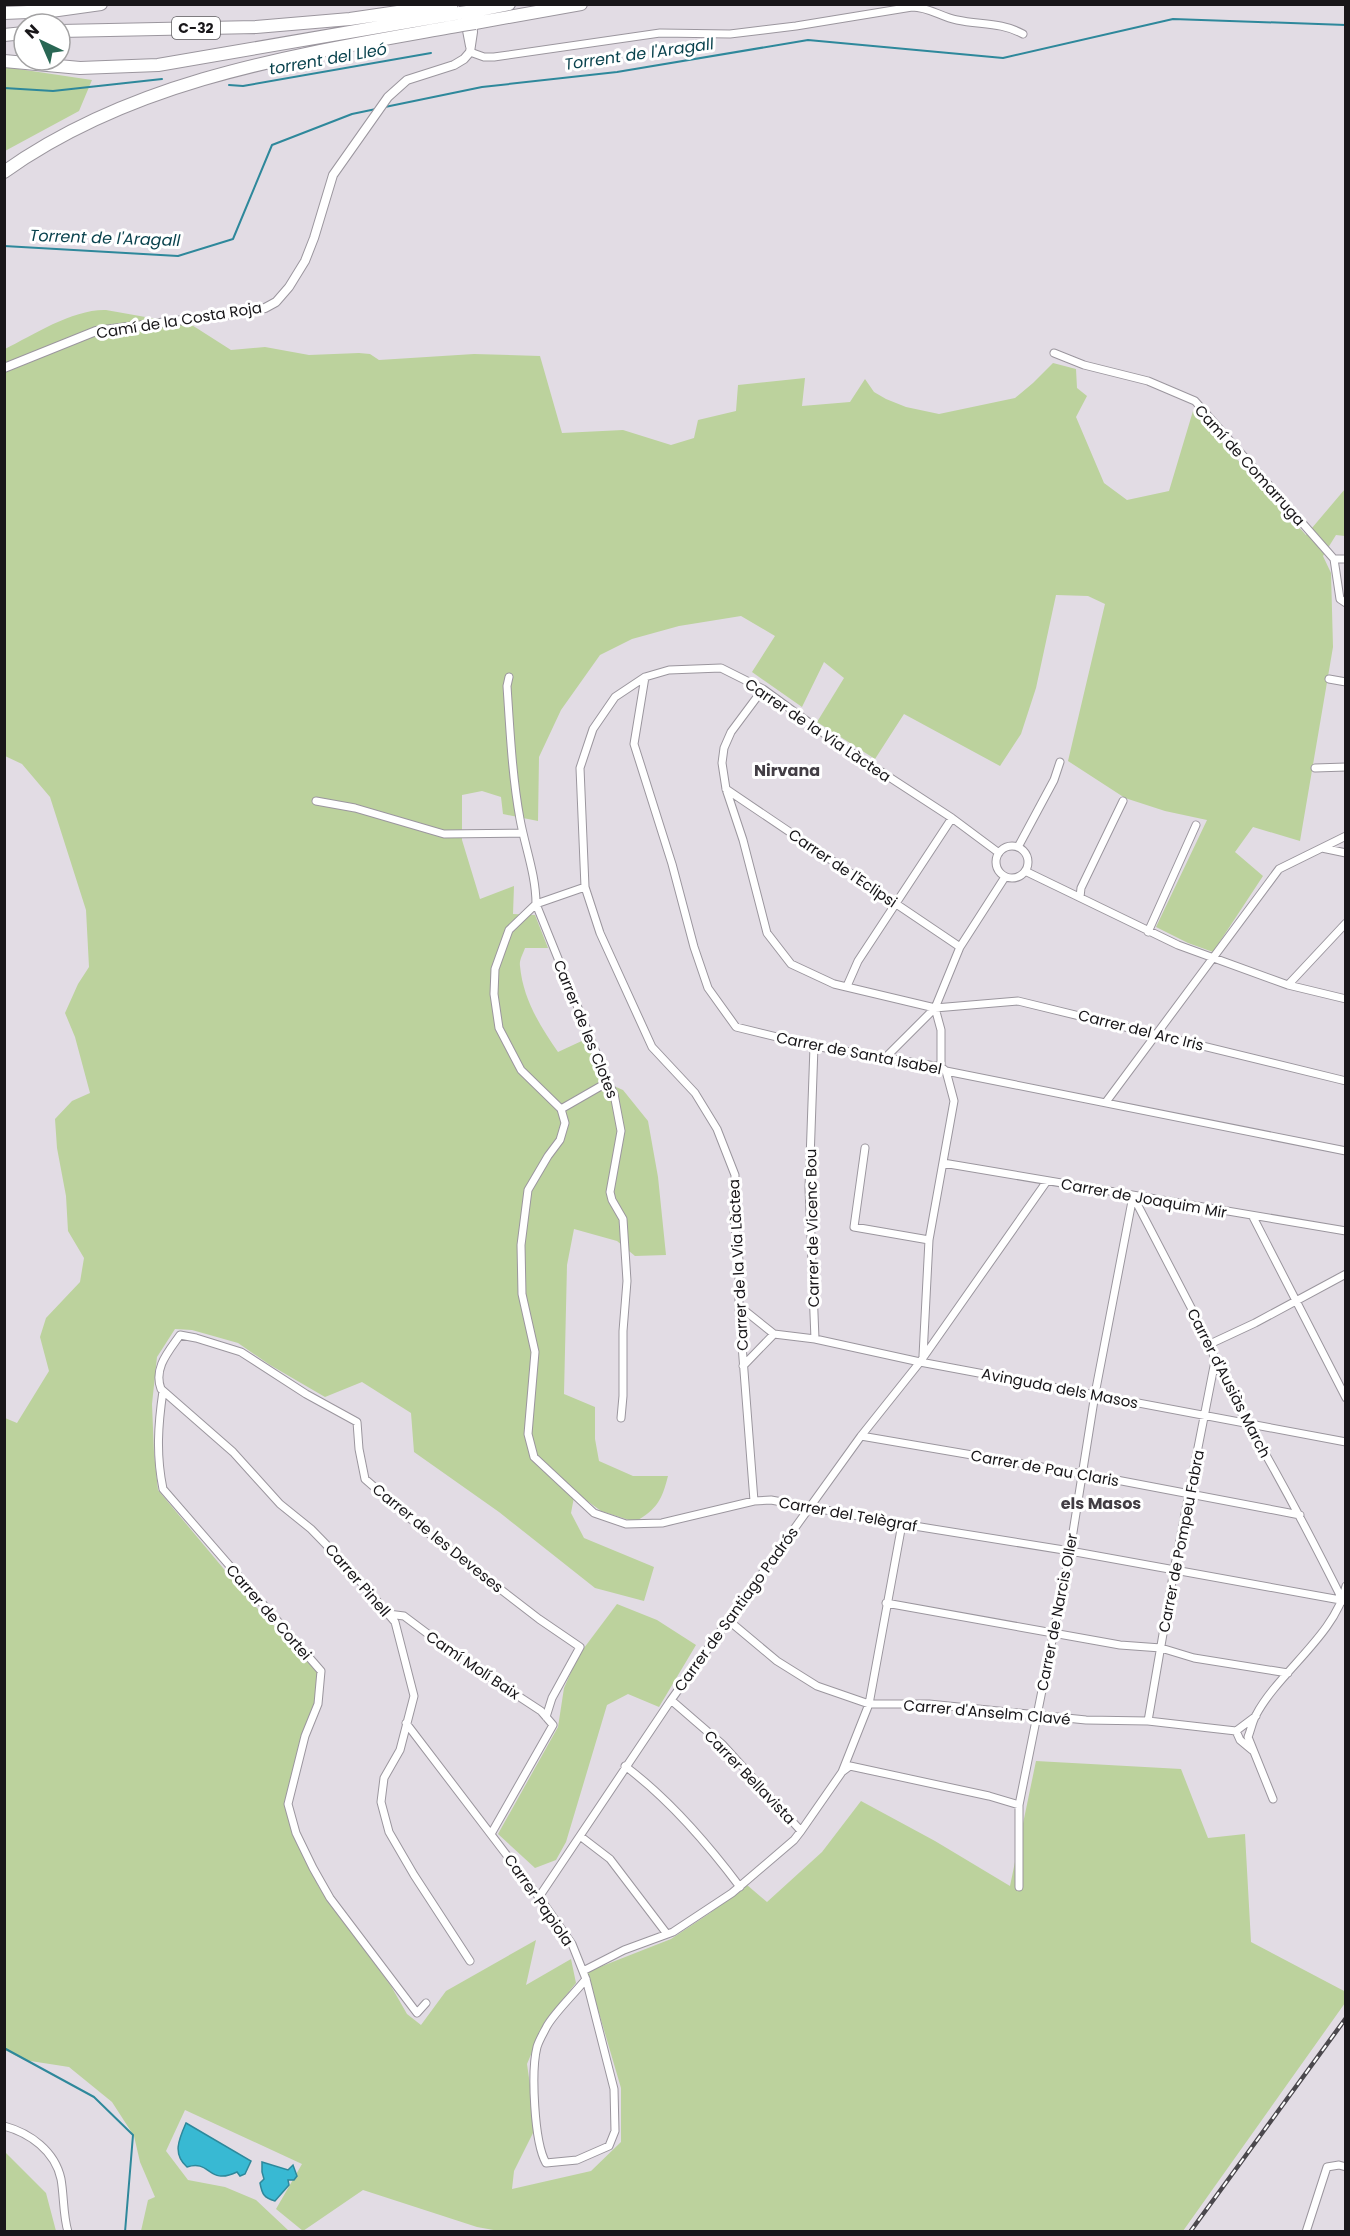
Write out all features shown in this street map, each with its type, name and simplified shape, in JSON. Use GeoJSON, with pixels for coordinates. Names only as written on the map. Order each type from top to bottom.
{"type":"FeatureCollection","features":[{"type":"Feature","properties":{"kind":"highway"},"geometry":{"type":"LineString","coordinates":[[4,13],[51,11],[101,4]]}},
{"type":"Feature","properties":{"kind":"highway","name":"C-32"},"geometry":{"type":"LineString","coordinates":[[4,61],[80,68],[158,65],[509,4]]}},
{"type":"Feature","properties":{"kind":"highway","name":"C-32"},"geometry":{"type":"LineString","coordinates":[[72,31],[256,27],[581,4]]}},
{"type":"Feature","properties":{"kind":"highway","name":"C-32"},"geometry":{"type":"LineString","coordinates":[[4,172],[49,143],[90,121],[134,102],[188,83],[465,12]]}},
{"type":"Feature","properties":{"kind":"street"},"geometry":{"type":"LineString","coordinates":[[465,12],[470,50],[484,57],[652,34],[730,34],[921,7],[957,20],[993,24],[1014,29],[1023,34]]}},
{"type":"Feature","properties":{"kind":"street","name":"Camí de la Costa Roja"},"geometry":{"type":"LineString","coordinates":[[4,368],[96,331],[231,314],[271,305],[290,287],[305,261],[333,175],[388,97],[407,80],[454,65],[464,59],[470,50]]}},
{"type":"Feature","properties":{"kind":"street","name":"Camí de Comarruga"},"geometry":{"type":"LineString","coordinates":[[1054,353],[1084,365],[1148,381],[1194,401],[1334,559]]}},
{"type":"Feature","properties":{"kind":"street"},"geometry":{"type":"LineString","coordinates":[[1343,601],[1334,559],[1346,559]]}},
{"type":"Feature","properties":{"kind":"street","name":"Carrer de la Via Làctea"},"geometry":{"type":"LineString","coordinates":[[754,1501],[739,1306],[739,1260],[734,1218],[735,1175],[717,1129],[695,1093],[652,1047],[600,933],[585,886],[580,768],[593,729],[615,697],[645,677],[669,670],[721,668],[763,689],[837,743],[952,818],[999,853]]}},
{"type":"Feature","properties":{"kind":"street","name":"Carrer de les Clotes"},"geometry":{"type":"LineString","coordinates":[[509,676],[507,686],[511,734],[523,833],[536,886],[536,904],[608,1082],[615,1094],[621,1131],[610,1192],[623,1219],[627,1281],[623,1331],[621,1418]]}},
{"type":"Feature","properties":{"kind":"street","name":"Carrer de Santa Isabel"},"geometry":{"type":"LineString","coordinates":[[645,677],[634,744],[708,988],[736,1027],[814,1046],[944,1069],[1346,1151]]}},
{"type":"Feature","properties":{"kind":"street"},"geometry":{"type":"LineString","coordinates":[[1329,679],[1346,682]]}},
{"type":"Feature","properties":{"kind":"street","name":"Carrer del Arc Iris"},"geometry":{"type":"LineString","coordinates":[[763,689],[731,732],[724,748],[722,763],[726,789],[743,840],[767,933],[792,964],[834,984],[935,1008],[1018,1000],[1346,1081]]}},
{"type":"Feature","properties":{"kind":"street"},"geometry":{"type":"LineString","coordinates":[[1018,848],[1054,780],[1060,762]]}},
{"type":"Feature","properties":{"kind":"street"},"geometry":{"type":"LineString","coordinates":[[1315,768],[1346,767]]}},
{"type":"Feature","properties":{"kind":"street","name":"Carrer de l'Eclipsi"},"geometry":{"type":"LineString","coordinates":[[726,789],[960,947]]}},
{"type":"Feature","properties":{"kind":"street"},"geometry":{"type":"LineString","coordinates":[[316,801],[355,808],[444,834],[523,833]]}},
{"type":"Feature","properties":{"kind":"street"},"geometry":{"type":"LineString","coordinates":[[1080,897],[1081,888],[1123,801]]}},
{"type":"Feature","properties":{"kind":"street"},"geometry":{"type":"LineString","coordinates":[[847,986],[858,961],[952,818]]}},
{"type":"Feature","properties":{"kind":"street"},"geometry":{"type":"LineString","coordinates":[[1148,932],[1196,825]]}},
{"type":"Feature","properties":{"kind":"street"},"geometry":{"type":"LineString","coordinates":[[1106,1102],[1279,869],[1346,836]]}},
{"type":"Feature","properties":{"kind":"street"},"geometry":{"type":"LineString","coordinates":[[1008,846],[1018,848],[1028,860],[1025,871],[1018,877],[1005,877],[998,872],[996,866],[999,853],[1008,846]]}},
{"type":"Feature","properties":{"kind":"street"},"geometry":{"type":"LineString","coordinates":[[1322,848],[1346,853]]}},
{"type":"Feature","properties":{"kind":"street"},"geometry":{"type":"LineString","coordinates":[[1025,871],[1178,945],[1288,985],[1346,999]]}},
{"type":"Feature","properties":{"kind":"street"},"geometry":{"type":"LineString","coordinates":[[884,1059],[935,1008],[960,947],[1005,877]]}},
{"type":"Feature","properties":{"kind":"street"},"geometry":{"type":"LineString","coordinates":[[585,886],[536,904],[509,930],[495,969],[494,994],[499,1028],[521,1070],[561,1109],[608,1082]]}},
{"type":"Feature","properties":{"kind":"street"},"geometry":{"type":"LineString","coordinates":[[1288,985],[1346,923]]}},
{"type":"Feature","properties":{"kind":"street"},"geometry":{"type":"LineString","coordinates":[[921,1360],[930,1240],[954,1101],[944,1069],[941,1030],[935,1008]]}},
{"type":"Feature","properties":{"kind":"street","name":"Carrer de Vicenc Bou"},"geometry":{"type":"LineString","coordinates":[[814,1046],[808,1188],[815,1339]]}},
{"type":"Feature","properties":{"kind":"street","name":"Carrer del Telègraf"},"geometry":{"type":"LineString","coordinates":[[561,1109],[565,1123],[560,1140],[528,1190],[521,1245],[522,1294],[535,1353],[528,1434],[534,1457],[594,1513],[626,1524],[662,1523],[754,1501],[771,1500],[1344,1601]]}},
{"type":"Feature","properties":{"kind":"street"},"geometry":{"type":"LineString","coordinates":[[865,1148],[854,1227],[930,1240]]}},
{"type":"Feature","properties":{"kind":"street","name":"Carrer de Joaquim Mir"},"geometry":{"type":"LineString","coordinates":[[943,1163],[1346,1231]]}},
{"type":"Feature","properties":{"kind":"street","name":"Carrer de Santiago Padrós"},"geometry":{"type":"LineString","coordinates":[[539,1897],[671,1700],[861,1436],[921,1360],[1047,1181]]}},
{"type":"Feature","properties":{"kind":"street","name":"Carrer d'Ausiàs March"},"geometry":{"type":"LineString","coordinates":[[1133,1196],[1210,1344],[1215,1361],[1248,1425],[1300,1515],[1344,1601]]}},
{"type":"Feature","properties":{"kind":"street","name":"Carrer de Narcis Oller"},"geometry":{"type":"LineString","coordinates":[[1018,1887],[1019,1805],[1070,1551],[1095,1394],[1133,1196]]}},
{"type":"Feature","properties":{"kind":"street"},"geometry":{"type":"LineString","coordinates":[[1253,1217],[1346,1398]]}},
{"type":"Feature","properties":{"kind":"street"},"geometry":{"type":"LineString","coordinates":[[1210,1344],[1346,1274]]}},
{"type":"Feature","properties":{"kind":"street"},"geometry":{"type":"LineString","coordinates":[[739,1306],[774,1334],[743,1366]]}},
{"type":"Feature","properties":{"kind":"street","name":"Avinguda dels Masos"},"geometry":{"type":"LineString","coordinates":[[774,1334],[815,1339],[1205,1417],[1346,1442]]}},
{"type":"Feature","properties":{"kind":"street","name":"Carrer de les Deveses"},"geometry":{"type":"LineString","coordinates":[[158,1380],[163,1360],[180,1335],[196,1338],[241,1352],[306,1394],[357,1422],[358,1449],[365,1479],[412,1520],[495,1585],[580,1647],[552,1698],[546,1717]]}},
{"type":"Feature","properties":{"kind":"street","name":"Carrer de Pompeu Fabra"},"geometry":{"type":"LineString","coordinates":[[1148,1721],[1174,1570],[1215,1361]]}},
{"type":"Feature","properties":{"kind":"street","name":"Carrer Pinell"},"geometry":{"type":"LineString","coordinates":[[158,1380],[163,1390],[233,1452],[280,1504],[311,1529],[347,1566],[395,1622],[414,1696],[400,1750],[384,1778],[381,1802],[388,1832],[470,1961]]}},
{"type":"Feature","properties":{"kind":"street","name":"Carrer de Cortei"},"geometry":{"type":"LineString","coordinates":[[163,1390],[158,1426],[158,1467],[164,1489],[321,1671],[318,1704],[305,1736],[288,1804],[297,1833],[313,1869],[330,1898],[367,1948],[417,2013],[426,2003]]}},
{"type":"Feature","properties":{"kind":"street","name":"Carrer de Pau Claris"},"geometry":{"type":"LineString","coordinates":[[861,1436],[1300,1515]]}},
{"type":"Feature","properties":{"kind":"street"},"geometry":{"type":"LineString","coordinates":[[584,1975],[624,1950],[666,1934],[740,1887],[794,1840],[801,1831],[842,1772],[869,1704],[902,1524]]}},
{"type":"Feature","properties":{"kind":"street"},"geometry":{"type":"LineString","coordinates":[[1273,1799],[1248,1737],[1256,1716],[1344,1601],[1346,1586]]}},
{"type":"Feature","properties":{"kind":"street"},"geometry":{"type":"LineString","coordinates":[[886,1603],[1120,1645],[1161,1648],[1194,1658],[1288,1673]]}},
{"type":"Feature","properties":{"kind":"street","name":"Camí Molí Baix"},"geometry":{"type":"LineString","coordinates":[[388,1614],[404,1616],[460,1658],[524,1700],[553,1725],[491,1834]]}},
{"type":"Feature","properties":{"kind":"street","name":"Carrer d'Anselm Clavé"},"geometry":{"type":"LineString","coordinates":[[728,1620],[777,1661],[817,1686],[869,1704],[929,1704],[1086,1720],[1148,1721],[1236,1731]]}},
{"type":"Feature","properties":{"kind":"street","name":"Carrer Bellavista"},"geometry":{"type":"LineString","coordinates":[[671,1700],[723,1745],[801,1831]]}},
{"type":"Feature","properties":{"kind":"street"},"geometry":{"type":"LineString","coordinates":[[1252,1750],[1240,1740],[1236,1731],[1256,1716]]}},
{"type":"Feature","properties":{"kind":"street","name":"Carrer Papiola"},"geometry":{"type":"LineString","coordinates":[[406,1723],[539,1897],[572,1944],[584,1975],[614,2089],[615,2131],[609,2146],[577,2160],[546,2163],[538,2136],[535,2099],[537,2047],[548,2023],[584,1975]]}},
{"type":"Feature","properties":{"kind":"street"},"geometry":{"type":"LineString","coordinates":[[625,1766],[669,1805],[740,1887]]}},
{"type":"Feature","properties":{"kind":"street"},"geometry":{"type":"LineString","coordinates":[[842,1772],[850,1766],[989,1796],[1019,1805]]}},
{"type":"Feature","properties":{"kind":"street"},"geometry":{"type":"LineString","coordinates":[[579,1836],[610,1859],[666,1934]]}},
{"type":"Feature","properties":{"kind":"street"},"geometry":{"type":"LineString","coordinates":[[4,2126],[20,2130],[40,2144],[56,2163],[61,2178],[68,2232]]}},
{"type":"Feature","properties":{"kind":"street"},"geometry":{"type":"LineString","coordinates":[[1306,2232],[1327,2167],[1339,2165],[1346,2167]]}},
{"type":"Feature","properties":{"kind":"green space"},"geometry":{"type":"Polygon","coordinates":[[[5,67],[12,68],[12,72],[38,72],[92,80],[79,111],[5,151],[5,67]]]}},
{"type":"Feature","properties":{"kind":"green space"},"geometry":{"type":"Polygon","coordinates":[[[106,310],[151,318],[184,320],[231,350],[265,347],[309,355],[359,353],[370,354],[379,360],[474,354],[540,356],[562,433],[623,430],[671,445],[694,438],[698,420],[736,411],[738,385],[805,378],[802,406],[850,402],[865,379],[874,392],[886,399],[906,407],[939,414],[1015,398],[1053,363],[1076,369],[1077,388],[1087,396],[1076,417],[1104,483],[1127,500],[1169,491],[1193,411],[1306,535],[1345,489],[1345,536],[1336,535],[1323,556],[1331,573],[1333,647],[1300,841],[1253,827],[1235,852],[1263,876],[1213,952],[1156,927],[1207,820],[1165,811],[1125,798],[1068,761],[1105,604],[1088,596],[1056,595],[1036,688],[1021,734],[1000,766],[904,714],[875,759],[817,722],[844,678],[824,662],[802,707],[752,672],[775,636],[741,616],[679,626],[632,639],[600,655],[561,710],[539,757],[538,821],[503,814],[501,797],[482,791],[462,795],[462,840],[480,899],[514,886],[513,914],[535,915],[548,948],[525,948],[520,962],[525,990],[539,1022],[558,1052],[586,1039],[602,1081],[623,1090],[648,1121],[658,1177],[666,1255],[635,1256],[617,1241],[574,1229],[567,1265],[564,1394],[595,1407],[595,1439],[599,1461],[633,1476],[668,1476],[658,1503],[649,1513],[635,1522],[601,1511],[575,1492],[571,1513],[584,1538],[654,1567],[644,1601],[595,1588],[499,1512],[414,1452],[411,1413],[362,1382],[325,1397],[270,1365],[238,1343],[192,1330],[175,1329],[157,1357],[152,1404],[158,1490],[253,1604],[318,1671],[314,1706],[285,1803],[295,1839],[319,1887],[391,1986],[407,2014],[421,2025],[446,1991],[536,1940],[526,1985],[571,1959],[576,1983],[545,2021],[527,2064],[536,2127],[514,2171],[512,2189],[591,2171],[621,2142],[621,2088],[587,1972],[671,1939],[747,1885],[767,1902],[822,1852],[861,1801],[935,1841],[1010,1886],[1036,1761],[1181,1769],[1208,1838],[1245,1834],[1251,1942],[1346,1992],[1345,2003],[1183,2231],[499,2231],[477,2227],[363,2190],[303,2231],[276,2209],[302,2164],[185,2110],[166,2151],[188,2180],[225,2187],[256,2200],[289,2231],[141,2231],[148,2200],[155,2197],[140,2162],[134,2136],[112,2102],[69,2067],[24,2060],[5,2050],[5,1418],[17,1423],[49,1371],[40,1337],[46,1318],[80,1282],[84,1258],[68,1231],[66,1196],[57,1148],[55,1119],[72,1101],[90,1093],[75,1037],[65,1013],[78,984],[89,967],[86,910],[50,797],[22,764],[5,756],[5,349],[67,318],[106,310]]]}},
{"type":"Feature","properties":{"kind":"green space"},"geometry":{"type":"Polygon","coordinates":[[[617,1604],[657,1620],[696,1645],[659,1707],[628,1694],[607,1705],[566,1842],[556,1860],[535,1868],[498,1834],[558,1727],[564,1688],[578,1656],[617,1604]]]}},
{"type":"Feature","properties":{"kind":"green space"},"geometry":{"type":"Polygon","coordinates":[[[4,2151],[46,2193],[56,2231],[5,2231],[4,2151]]]}},
{"type":"Feature","properties":{"kind":"water"},"geometry":{"type":"Polygon","coordinates":[[[186,2123],[251,2161],[245,2174],[240,2176],[237,2172],[220,2176],[201,2166],[187,2167],[178,2152],[179,2141],[186,2123]]]}},
{"type":"Feature","properties":{"kind":"water"},"geometry":{"type":"Polygon","coordinates":[[[262,2162],[288,2170],[293,2165],[297,2176],[294,2180],[288,2180],[289,2185],[275,2201],[266,2197],[262,2190],[260,2183],[264,2179],[262,2162]]]}},
{"type":"Feature","properties":{"kind":"waterway","name":"Torrent de l'Aragall"},"geometry":{"type":"LineString","coordinates":[[385,107],[482,87],[617,72],[808,40],[1003,58],[1173,19],[1346,25]]}},
{"type":"Feature","properties":{"kind":"waterway","name":"torrent del Lleó"},"geometry":{"type":"LineString","coordinates":[[229,85],[243,86],[431,53]]}},
{"type":"Feature","properties":{"kind":"waterway","name":"torrent del Lleó"},"geometry":{"type":"LineString","coordinates":[[4,88],[53,91],[162,79]]}},
{"type":"Feature","properties":{"kind":"waterway","name":"Torrent de l'Aragall"},"geometry":{"type":"LineString","coordinates":[[4,246],[178,256],[233,239],[272,145],[352,114],[376,109]]}},
{"type":"Feature","properties":{"kind":"waterway"},"geometry":{"type":"LineString","coordinates":[[4,2048],[94,2097],[133,2135],[125,2232]]}},
{"type":"Feature","properties":{"kind":"railway"},"geometry":{"type":"LineString","coordinates":[[1190,2232],[1346,2018]]}},
{"type":"Feature","properties":{"kind":"district","name":"Nirvana"},"geometry":{"type":"Point","coordinates":[787,770]}},
{"type":"Feature","properties":{"kind":"district","name":"els Masos"},"geometry":{"type":"Point","coordinates":[1101,1503]}}]}
